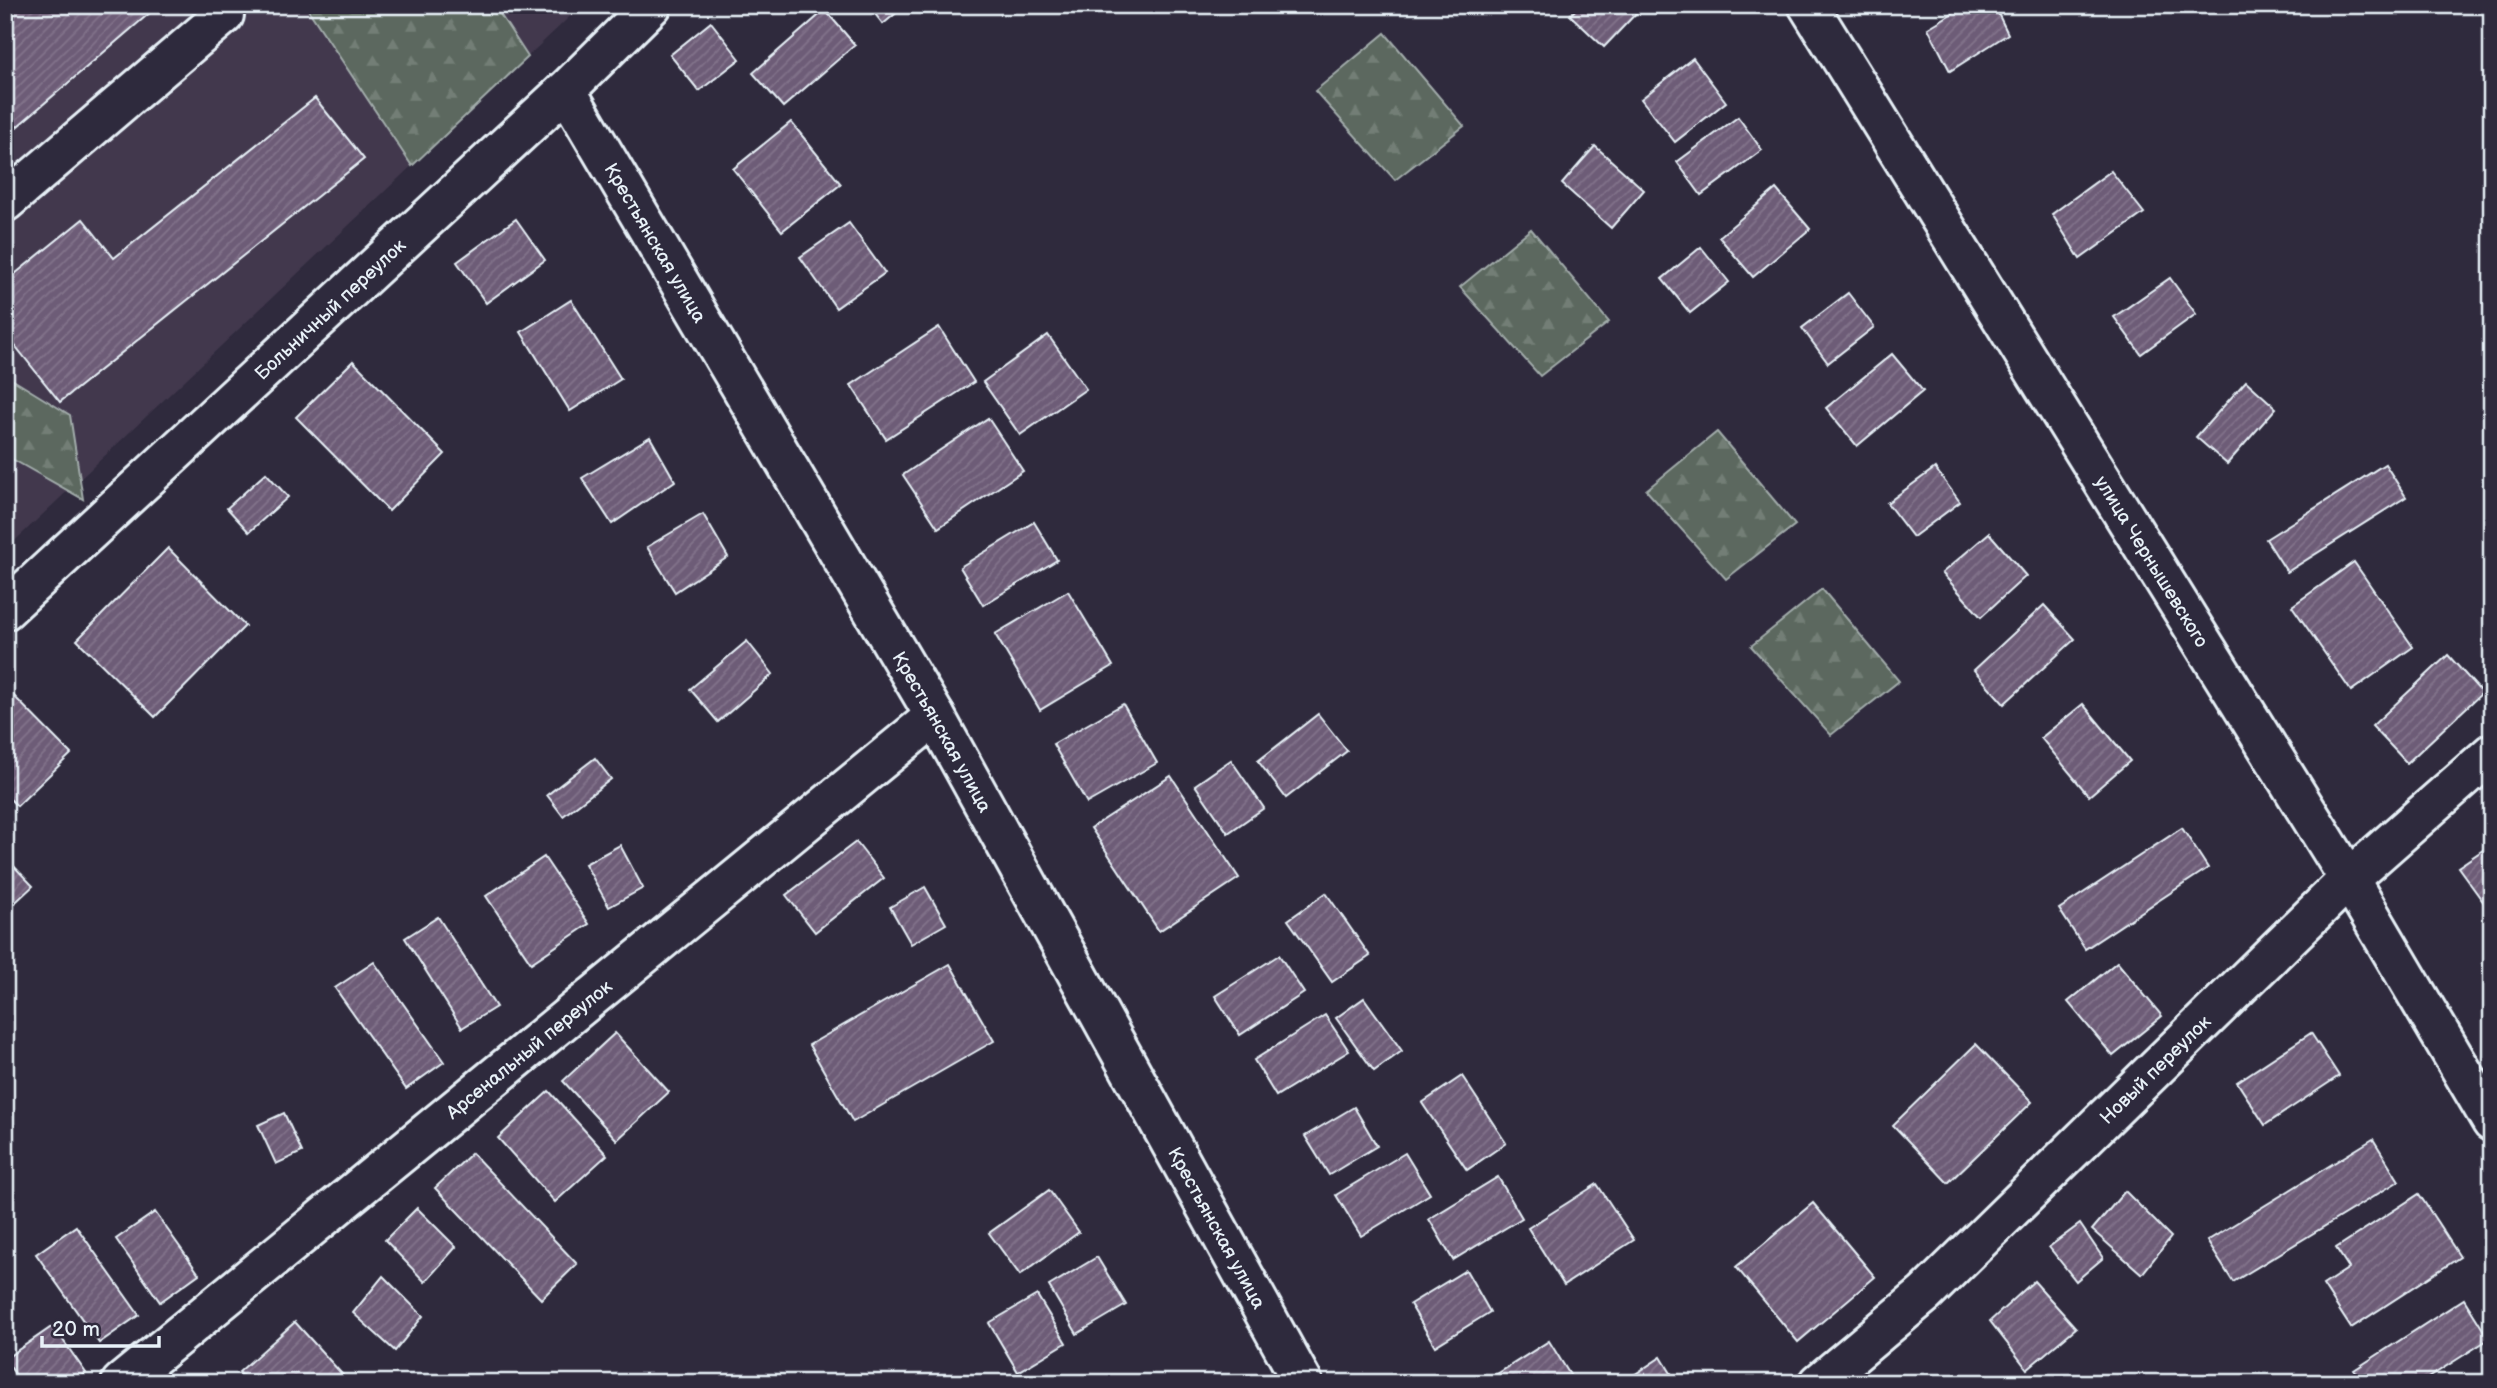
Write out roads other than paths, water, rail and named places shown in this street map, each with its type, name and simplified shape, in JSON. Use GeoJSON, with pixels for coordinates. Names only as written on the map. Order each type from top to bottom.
{"type":"FeatureCollection","features":[{"type":"Feature","properties":{"kind":"street","name":"Больничный переулок"},"geometry":{"type":"LineString","coordinates":[[5,610],[566,90],[652,5]]}},
{"type":"Feature","properties":{"kind":"street","name":"улица Чернышевского"},"geometry":{"type":"LineString","coordinates":[[1808,5],[2349,878],[2492,1122]]}},
{"type":"Feature","properties":{"kind":"street"},"geometry":{"type":"LineString","coordinates":[[5,202],[224,15]]}},
{"type":"Feature","properties":{"kind":"street","name":"Крестьянская улица"},"geometry":{"type":"LineString","coordinates":[[566,90],[935,716],[1303,1383]]}},
{"type":"Feature","properties":{"kind":"street","name":"Арсенальный переулок"},"geometry":{"type":"LineString","coordinates":[[121,1383],[935,716]]}},
{"type":"Feature","properties":{"kind":"street","name":"Новый переулок"},"geometry":{"type":"LineString","coordinates":[[1819,1383],[1926,1294],[2349,878],[2492,753]]}}]}
